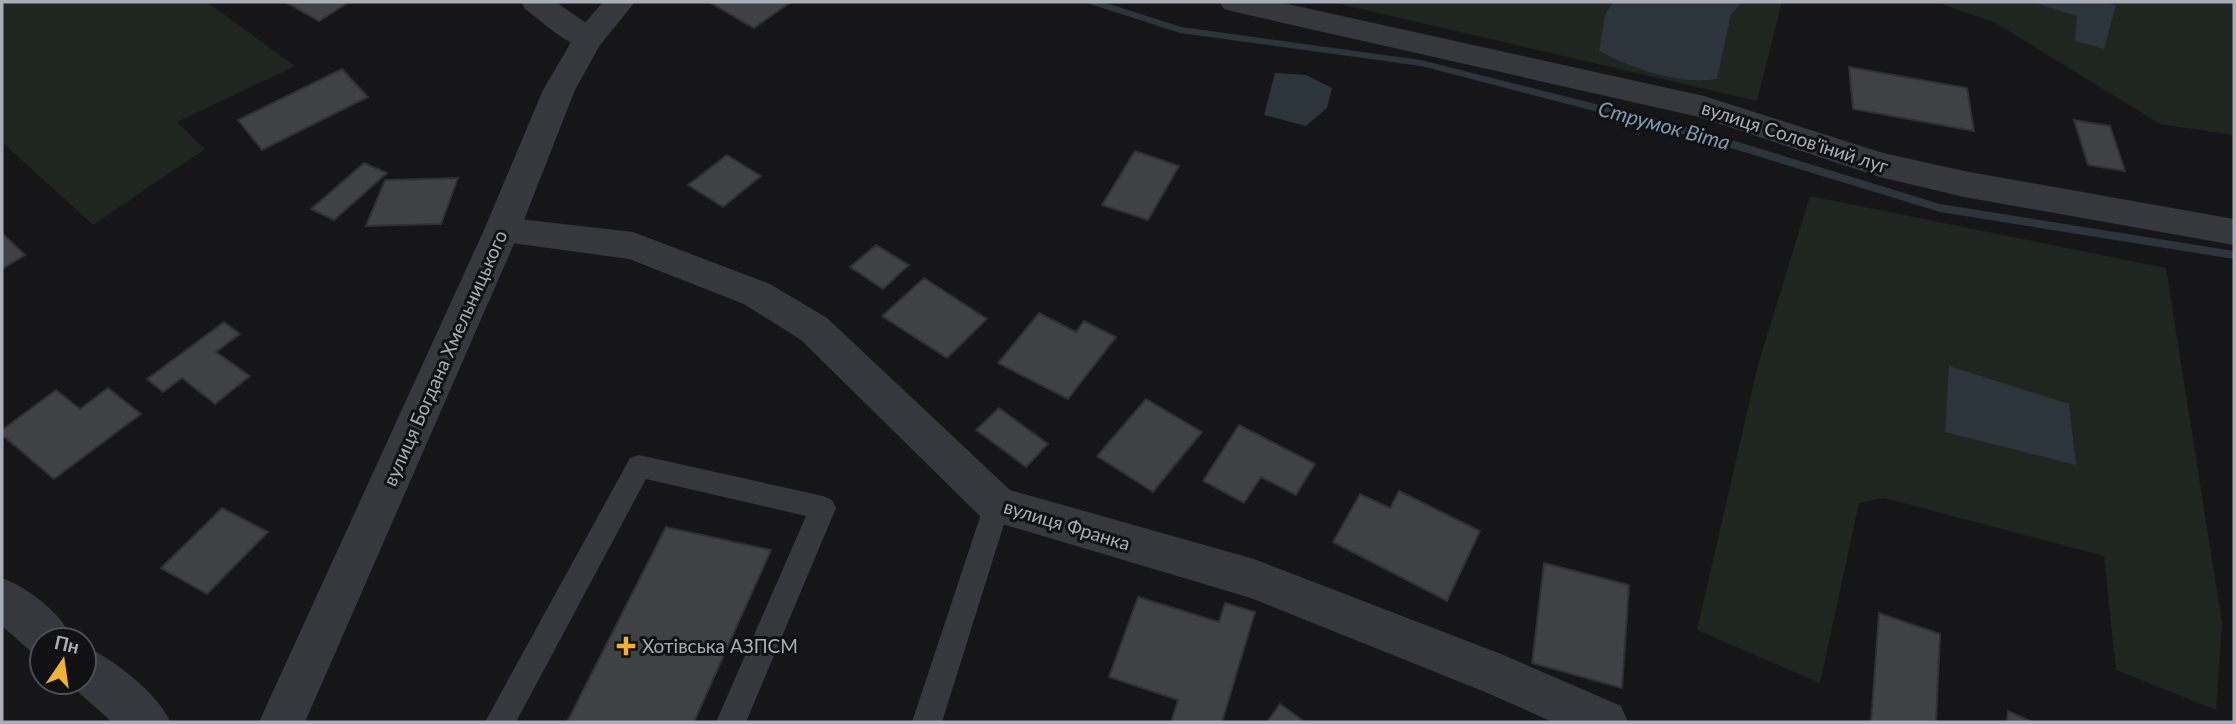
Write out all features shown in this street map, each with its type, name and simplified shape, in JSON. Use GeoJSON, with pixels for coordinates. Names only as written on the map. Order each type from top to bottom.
{"type":"FeatureCollection","features":[{"type":"Feature","properties":{"kind":"street"},"geometry":{"type":"LineString","coordinates":[[536,2],[588,39]]}},
{"type":"Feature","properties":{"kind":"street","name":"вулиця Богдана Хмельницького"},"geometry":{"type":"LineString","coordinates":[[282,722],[502,230],[559,90],[588,39],[620,2]]}},
{"type":"Feature","properties":{"kind":"street","name":"вулиця Солов'їний луг"},"geometry":{"type":"LineString","coordinates":[[1235,2],[1704,107],[1892,168],[2234,232]]}},
{"type":"Feature","properties":{"kind":"street","name":"вулиця Франка"},"geometry":{"type":"LineString","coordinates":[[502,230],[633,246],[757,294],[814,329],[997,505],[1255,579],[1501,676],[1605,722]]}},
{"type":"Feature","properties":{"kind":"street"},"geometry":{"type":"LineString","coordinates":[[2,598],[35,626]]}},
{"type":"Feature","properties":{"kind":"street"},"geometry":{"type":"LineString","coordinates":[[98,680],[147,722]]}},
{"type":"Feature","properties":{"kind":"lane"},"geometry":{"type":"LineString","coordinates":[[500,722],[639,466],[823,508],[731,722]]}},
{"type":"Feature","properties":{"kind":"lane"},"geometry":{"type":"LineString","coordinates":[[927,722],[997,505]]}},
{"type":"Feature","properties":{"kind":"shaded area"},"geometry":{"type":"Polygon","coordinates":[[[2,2],[207,2],[295,66],[177,122],[205,149],[93,225],[2,142],[2,2]]]}},
{"type":"Feature","properties":{"kind":"shaded area"},"geometry":{"type":"Polygon","coordinates":[[[1331,2],[1782,2],[1757,101],[1331,2]]]}},
{"type":"Feature","properties":{"kind":"shaded area"},"geometry":{"type":"Polygon","coordinates":[[[1613,2],[1742,2],[1731,14],[1717,79],[1672,78],[1627,64],[1599,51],[1605,15],[1613,2]]]}},
{"type":"Feature","properties":{"kind":"shaded area"},"geometry":{"type":"Polygon","coordinates":[[[1936,2],[2234,2],[2234,135],[2160,124],[1996,23],[1936,2]]]}},
{"type":"Feature","properties":{"kind":"shaded area"},"geometry":{"type":"Polygon","coordinates":[[[2032,2],[2105,2],[2116,5],[2104,49],[2075,41],[2077,16],[2032,2]]]}},
{"type":"Feature","properties":{"kind":"shaded area"},"geometry":{"type":"Polygon","coordinates":[[[1275,73],[1306,75],[1332,88],[1327,108],[1306,126],[1264,115],[1275,73]]]}},
{"type":"Feature","properties":{"kind":"shaded area"},"geometry":{"type":"Polygon","coordinates":[[[1810,196],[2166,268],[2222,623],[2216,710],[2116,670],[2104,556],[1884,498],[1859,503],[1820,683],[1697,630],[1758,365],[1810,196]]]}},
{"type":"Feature","properties":{"kind":"shaded area"},"geometry":{"type":"Polygon","coordinates":[[[1949,366],[2069,404],[2076,465],[1945,432],[1949,366]]]}},
{"type":"Feature","properties":{"kind":"building"},"geometry":{"type":"Polygon","coordinates":[[[285,2],[349,2],[319,21],[285,2]]]}},
{"type":"Feature","properties":{"kind":"building"},"geometry":{"type":"Polygon","coordinates":[[[709,2],[791,2],[754,28],[709,2]]]}},
{"type":"Feature","properties":{"kind":"building"},"geometry":{"type":"Polygon","coordinates":[[[1849,67],[1967,88],[1974,131],[1853,109],[1849,67]]]}},
{"type":"Feature","properties":{"kind":"building"},"geometry":{"type":"Polygon","coordinates":[[[342,69],[368,97],[262,150],[238,120],[342,69]]]}},
{"type":"Feature","properties":{"kind":"building"},"geometry":{"type":"Polygon","coordinates":[[[2074,120],[2110,126],[2125,171],[2088,165],[2074,120]]]}},
{"type":"Feature","properties":{"kind":"building"},"geometry":{"type":"Polygon","coordinates":[[[1135,151],[1179,166],[1148,220],[1102,205],[1135,151]]]}},
{"type":"Feature","properties":{"kind":"building"},"geometry":{"type":"Polygon","coordinates":[[[727,155],[761,176],[723,207],[688,185],[727,155]]]}},
{"type":"Feature","properties":{"kind":"building"},"geometry":{"type":"Polygon","coordinates":[[[364,163],[387,173],[334,220],[311,209],[364,163]]]}},
{"type":"Feature","properties":{"kind":"building"},"geometry":{"type":"Polygon","coordinates":[[[458,178],[441,224],[366,226],[385,180],[458,178]]]}},
{"type":"Feature","properties":{"kind":"building"},"geometry":{"type":"Polygon","coordinates":[[[2,233],[25,255],[2,269],[2,233]]]}},
{"type":"Feature","properties":{"kind":"building"},"geometry":{"type":"Polygon","coordinates":[[[876,245],[909,265],[883,289],[850,267],[876,245]]]}},
{"type":"Feature","properties":{"kind":"building"},"geometry":{"type":"Polygon","coordinates":[[[924,278],[987,319],[947,358],[882,316],[924,278]]]}},
{"type":"Feature","properties":{"kind":"building"},"geometry":{"type":"Polygon","coordinates":[[[1039,313],[1076,332],[1084,321],[1116,337],[1068,399],[998,363],[1039,313]]]}},
{"type":"Feature","properties":{"kind":"building"},"geometry":{"type":"Polygon","coordinates":[[[224,322],[240,334],[216,352],[250,376],[215,404],[182,378],[163,392],[147,379],[224,322]]]}},
{"type":"Feature","properties":{"kind":"building"},"geometry":{"type":"Polygon","coordinates":[[[108,388],[141,414],[54,479],[2,435],[2,430],[56,390],[80,409],[108,388]]]}},
{"type":"Feature","properties":{"kind":"building"},"geometry":{"type":"Polygon","coordinates":[[[1146,399],[1202,432],[1153,492],[1097,456],[1146,399]]]}},
{"type":"Feature","properties":{"kind":"building"},"geometry":{"type":"Polygon","coordinates":[[[999,408],[1048,444],[1026,467],[976,430],[999,408]]]}},
{"type":"Feature","properties":{"kind":"building"},"geometry":{"type":"Polygon","coordinates":[[[1239,425],[1315,464],[1296,495],[1261,477],[1244,503],[1203,481],[1239,425]]]}},
{"type":"Feature","properties":{"kind":"building"},"geometry":{"type":"Polygon","coordinates":[[[1399,491],[1480,531],[1447,601],[1333,542],[1360,494],[1390,508],[1399,491]]]}},
{"type":"Feature","properties":{"kind":"building"},"geometry":{"type":"Polygon","coordinates":[[[222,508],[268,532],[207,594],[161,568],[222,508]]]}},
{"type":"Feature","properties":{"kind":"building"},"geometry":{"type":"Polygon","coordinates":[[[666,527],[771,550],[694,722],[567,722],[666,527]]]}},
{"type":"Feature","properties":{"kind":"building"},"geometry":{"type":"Polygon","coordinates":[[[1544,563],[1629,585],[1622,688],[1532,663],[1544,563]]]}},
{"type":"Feature","properties":{"kind":"building"},"geometry":{"type":"Polygon","coordinates":[[[1138,597],[1219,622],[1225,603],[1255,612],[1222,722],[1171,722],[1178,700],[1109,677],[1138,597]]]}},
{"type":"Feature","properties":{"kind":"building"},"geometry":{"type":"Polygon","coordinates":[[[1879,613],[1940,634],[1936,722],[1871,722],[1879,613]]]}},
{"type":"Feature","properties":{"kind":"building"},"geometry":{"type":"Polygon","coordinates":[[[1280,704],[1305,722],[1267,722],[1280,704]]]}},
{"type":"Feature","properties":{"kind":"building"},"geometry":{"type":"Polygon","coordinates":[[[2008,711],[2032,722],[2007,722],[2008,711]]]}},
{"type":"Feature","properties":{"kind":"waterway","name":"Струмок Віта"},"geometry":{"type":"LineString","coordinates":[[1093,2],[1180,30],[1421,63],[1699,134],[1940,208],[2234,255]]}},
{"type":"Feature","properties":{"kind":"place","name":"Хотівська АЗПСМ"},"geometry":{"type":"Point","coordinates":[626,646]}}]}
